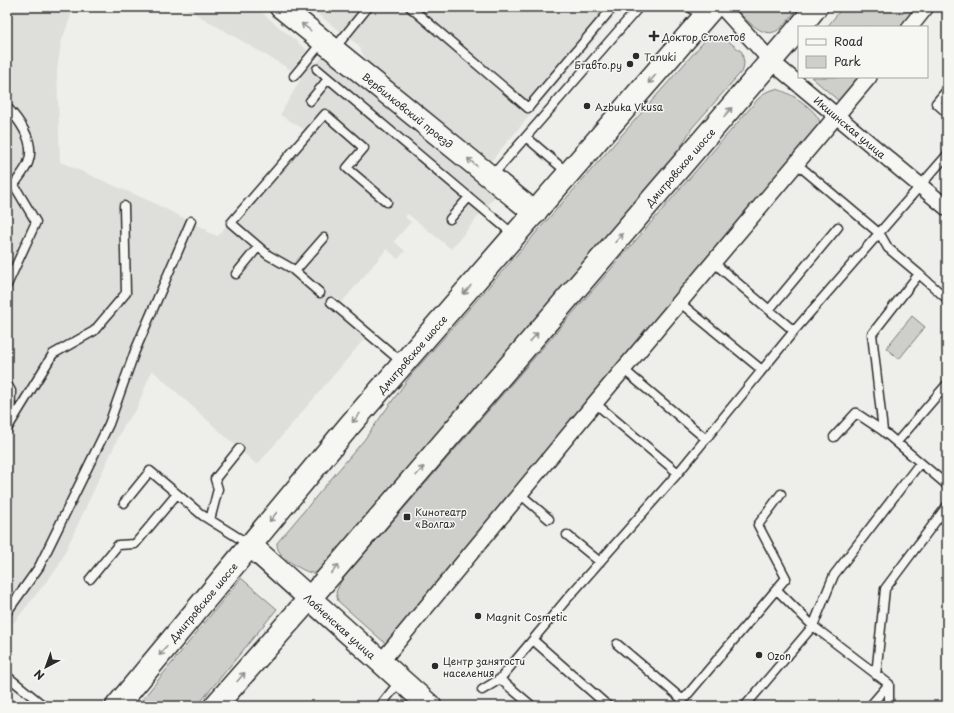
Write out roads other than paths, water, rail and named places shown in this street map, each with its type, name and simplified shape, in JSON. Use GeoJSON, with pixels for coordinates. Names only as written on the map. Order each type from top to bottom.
{"type":"FeatureCollection","features":[{"type":"Feature","properties":{"kind":"main road","name":"Вербилковский проезд"},"geometry":{"type":"LineString","coordinates":[[281,7],[535,213]]}},
{"type":"Feature","properties":{"kind":"main road","name":"Дмитровское шоссе"},"geometry":{"type":"LineString","coordinates":[[801,26],[816,7]]}},
{"type":"Feature","properties":{"kind":"main road","name":"Дмитровское шоссе"},"geometry":{"type":"LineString","coordinates":[[117,706],[306,477],[569,174],[702,11]]}},
{"type":"Feature","properties":{"kind":"main road","name":"Дмитровское шоссе"},"geometry":{"type":"LineString","coordinates":[[215,706],[310,599],[772,62],[798,29]]}},
{"type":"Feature","properties":{"kind":"main road","name":"Лобненская улица"},"geometry":{"type":"LineString","coordinates":[[250,545],[380,663],[430,706]]}},
{"type":"Feature","properties":{"kind":"street","name":"Икшинская улица"},"geometry":{"type":"LineString","coordinates":[[722,7],[772,62],[947,208]]}},
{"type":"Feature","properties":{"kind":"street"},"geometry":{"type":"LineString","coordinates":[[911,26],[926,7]]}},
{"type":"Feature","properties":{"kind":"street"},"geometry":{"type":"LineString","coordinates":[[380,663],[623,369],[868,78]]}},
{"type":"Feature","properties":{"kind":"lane"},"geometry":{"type":"LineString","coordinates":[[294,76],[368,7]]}},
{"type":"Feature","properties":{"kind":"lane"},"geometry":{"type":"LineString","coordinates":[[410,7],[528,108],[613,7]]}},
{"type":"Feature","properties":{"kind":"lane"},"geometry":{"type":"LineString","coordinates":[[491,177],[639,7]]}},
{"type":"Feature","properties":{"kind":"lane"},"geometry":{"type":"LineString","coordinates":[[317,69],[515,236]]}},
{"type":"Feature","properties":{"kind":"lane"},"geometry":{"type":"LineString","coordinates":[[310,101],[328,79]]}},
{"type":"Feature","properties":{"kind":"lane"},"geometry":{"type":"LineString","coordinates":[[947,90],[936,103],[947,113]]}},
{"type":"Feature","properties":{"kind":"lane"},"geometry":{"type":"LineString","coordinates":[[7,107],[18,118],[30,145],[28,163],[14,185],[36,222],[7,286]]}},
{"type":"Feature","properties":{"kind":"lane"},"geometry":{"type":"LineString","coordinates":[[320,293],[295,271],[268,256],[231,223],[325,114],[364,148],[347,168],[386,202]]}},
{"type":"Feature","properties":{"kind":"lane"},"geometry":{"type":"LineString","coordinates":[[526,137],[569,174]]}},
{"type":"Feature","properties":{"kind":"lane"},"geometry":{"type":"LineString","coordinates":[[482,690],[500,679],[706,440],[794,331],[880,234],[947,155]]}},
{"type":"Feature","properties":{"kind":"lane"},"geometry":{"type":"LineString","coordinates":[[797,164],[880,234],[888,248],[947,299]]}},
{"type":"Feature","properties":{"kind":"lane"},"geometry":{"type":"LineString","coordinates":[[450,219],[469,197]]}},
{"type":"Feature","properties":{"kind":"lane"},"geometry":{"type":"LineString","coordinates":[[9,427],[53,354],[94,331],[126,293],[124,206]]}},
{"type":"Feature","properties":{"kind":"lane"},"geometry":{"type":"LineString","coordinates":[[7,612],[40,567],[109,424],[135,351],[191,221]]}},
{"type":"Feature","properties":{"kind":"lane"},"geometry":{"type":"LineString","coordinates":[[769,310],[838,227]]}},
{"type":"Feature","properties":{"kind":"lane"},"geometry":{"type":"LineString","coordinates":[[295,271],[324,238]]}},
{"type":"Feature","properties":{"kind":"lane"},"geometry":{"type":"LineString","coordinates":[[236,274],[258,247]]}},
{"type":"Feature","properties":{"kind":"lane"},"geometry":{"type":"LineString","coordinates":[[713,262],[794,331]]}},
{"type":"Feature","properties":{"kind":"lane"},"geometry":{"type":"LineString","coordinates":[[883,431],[872,334],[919,274]]}},
{"type":"Feature","properties":{"kind":"lane"},"geometry":{"type":"LineString","coordinates":[[331,302],[404,363]]}},
{"type":"Feature","properties":{"kind":"lane"},"geometry":{"type":"LineString","coordinates":[[679,302],[762,370]]}},
{"type":"Feature","properties":{"kind":"lane"},"geometry":{"type":"LineString","coordinates":[[623,369],[706,440]]}},
{"type":"Feature","properties":{"kind":"lane"},"geometry":{"type":"LineString","coordinates":[[7,384],[11,391],[9,427]]}},
{"type":"Feature","properties":{"kind":"lane"},"geometry":{"type":"LineString","coordinates":[[897,442],[947,384]]}},
{"type":"Feature","properties":{"kind":"lane"},"geometry":{"type":"LineString","coordinates":[[595,403],[678,473]]}},
{"type":"Feature","properties":{"kind":"lane"},"geometry":{"type":"LineString","coordinates":[[834,436],[856,413],[897,442],[947,485]]}},
{"type":"Feature","properties":{"kind":"lane"},"geometry":{"type":"LineString","coordinates":[[210,520],[218,489],[215,479],[239,449]]}},
{"type":"Feature","properties":{"kind":"lane"},"geometry":{"type":"LineString","coordinates":[[745,706],[813,626],[834,575],[920,463]]}},
{"type":"Feature","properties":{"kind":"lane"},"geometry":{"type":"LineString","coordinates":[[124,503],[150,472],[210,520],[250,545]]}},
{"type":"Feature","properties":{"kind":"lane"},"geometry":{"type":"LineString","coordinates":[[90,579],[118,546],[134,544],[177,494]]}},
{"type":"Feature","properties":{"kind":"lane"},"geometry":{"type":"LineString","coordinates":[[520,494],[549,519]]}},
{"type":"Feature","properties":{"kind":"lane"},"geometry":{"type":"LineString","coordinates":[[617,644],[680,703],[786,578],[758,525],[781,494]]}},
{"type":"Feature","properties":{"kind":"lane"},"geometry":{"type":"LineString","coordinates":[[876,675],[885,589],[947,506]]}},
{"type":"Feature","properties":{"kind":"lane"},"geometry":{"type":"LineString","coordinates":[[567,535],[600,562]]}},
{"type":"Feature","properties":{"kind":"lane"},"geometry":{"type":"LineString","coordinates":[[776,590],[813,626],[889,684]]}},
{"type":"Feature","properties":{"kind":"lane"},"geometry":{"type":"LineString","coordinates":[[533,640],[608,706]]}},
{"type":"Feature","properties":{"kind":"lane"},"geometry":{"type":"LineString","coordinates":[[7,676],[44,706]]}},
{"type":"Feature","properties":{"kind":"lane"},"geometry":{"type":"LineString","coordinates":[[500,679],[532,706]]}},
{"type":"Feature","properties":{"kind":"lane"},"geometry":{"type":"LineString","coordinates":[[380,706],[401,681]]}},
{"type":"Feature","properties":{"kind":"lane"},"geometry":{"type":"LineString","coordinates":[[870,706],[889,684]]}},
{"type":"Feature","properties":{"kind":"lane"},"geometry":{"type":"LineString","coordinates":[[889,684],[889,706]]}},
{"type":"Feature","properties":{"kind":"place","name":"Доктор Столетов"},"geometry":{"type":"Point","coordinates":[654,36]}},
{"type":"Feature","properties":{"kind":"place","name":"Tanuki"},"geometry":{"type":"Point","coordinates":[636,56]}},
{"type":"Feature","properties":{"kind":"place","name":"Бтавто.ру"},"geometry":{"type":"Point","coordinates":[630,64]}},
{"type":"Feature","properties":{"kind":"place","name":"Azbuka Vkusa"},"geometry":{"type":"Point","coordinates":[587,106]}},
{"type":"Feature","properties":{"kind":"place","name":"Кинотеатр «Волга»"},"geometry":{"type":"Point","coordinates":[407,517]}},
{"type":"Feature","properties":{"kind":"place","name":"Magnit Cosmetic"},"geometry":{"type":"Point","coordinates":[478,616]}},
{"type":"Feature","properties":{"kind":"place","name":"Ozon"},"geometry":{"type":"Point","coordinates":[759,655]}},
{"type":"Feature","properties":{"kind":"place","name":"Центр занятости населения"},"geometry":{"type":"Point","coordinates":[435,666]}}]}
